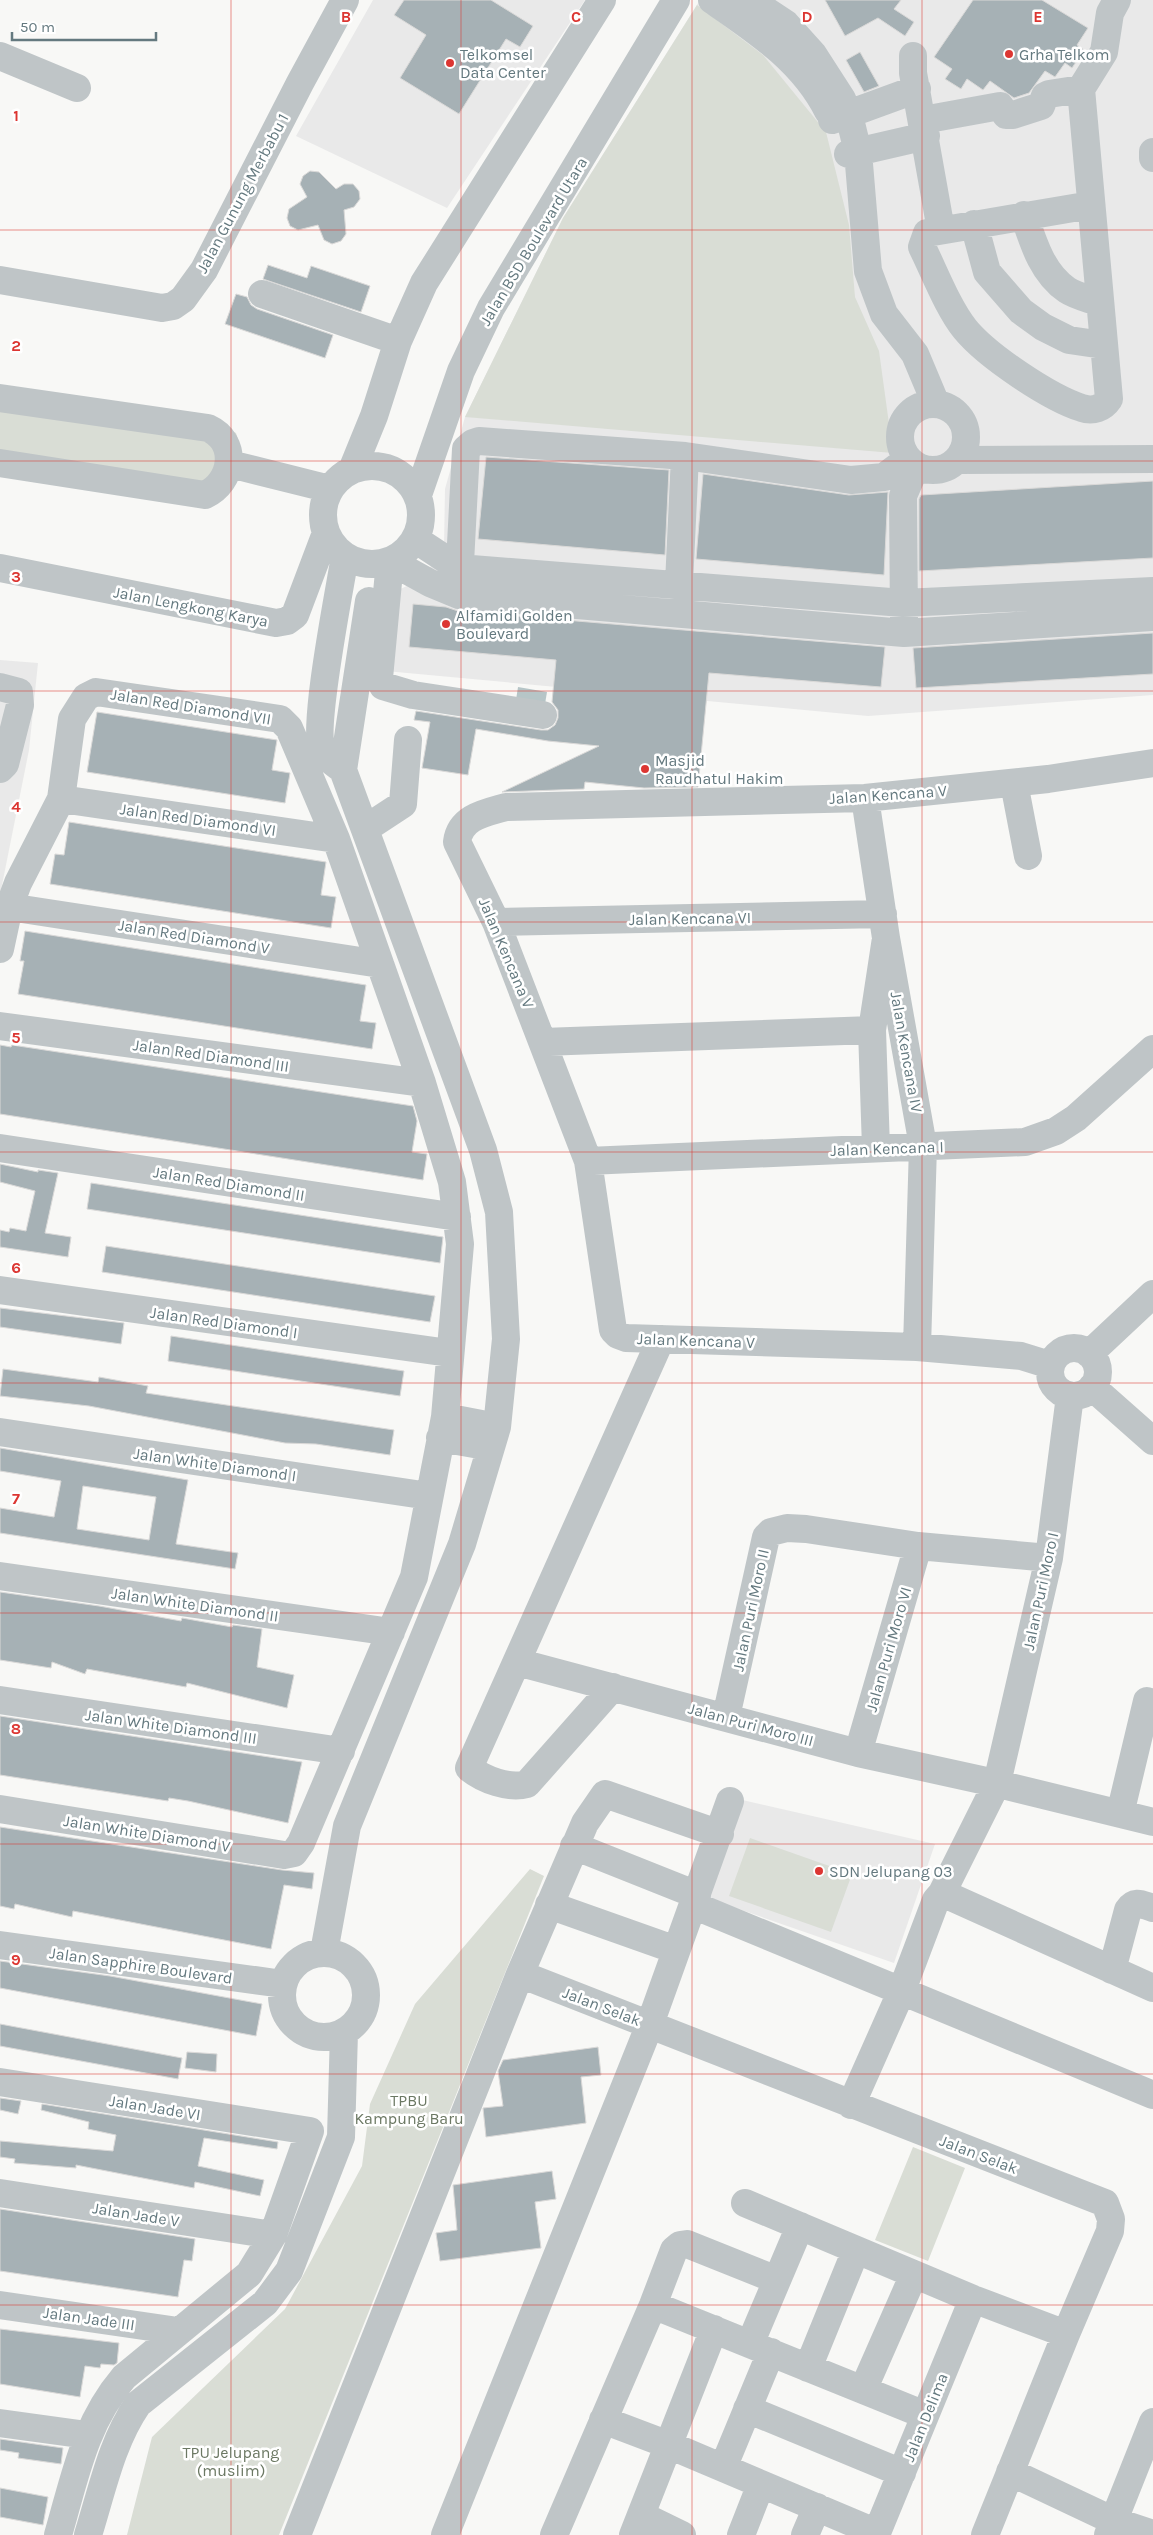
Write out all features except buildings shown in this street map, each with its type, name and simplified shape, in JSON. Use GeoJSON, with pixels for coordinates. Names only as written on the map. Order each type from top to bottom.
{"type":"FeatureCollection","features":[{"type":"Feature","properties":{"kind":"street","name":"Jalan Gunung Merbabu 1"},"geometry":{"type":"LineString","coordinates":[[0,280],[162,308],[174,306],[183,299],[204,270],[345,0]]}},
{"type":"Feature","properties":{"kind":"street"},"geometry":{"type":"LineString","coordinates":[[352,470],[374,416],[398,340],[424,283],[602,0]]}},
{"type":"Feature","properties":{"kind":"street","name":"Jalan BSD Boulevard Utara"},"geometry":{"type":"LineString","coordinates":[[418,495],[461,371],[491,308],[676,0]]}},
{"type":"Feature","properties":{"kind":"street"},"geometry":{"type":"LineString","coordinates":[[712,0],[761,33],[794,62],[824,105],[840,118]]}},
{"type":"Feature","properties":{"kind":"street"},"geometry":{"type":"LineString","coordinates":[[750,0],[786,24],[813,54],[842,99],[840,118],[855,160],[868,271],[884,314],[915,354],[936,404]]}},
{"type":"Feature","properties":{"kind":"street"},"geometry":{"type":"LineString","coordinates":[[1091,205],[927,233],[922,247],[965,329],[995,357],[1030,382],[1083,409],[1097,409],[1105,405],[1109,399],[1081,89],[1104,52],[1110,13],[1117,0]]}},
{"type":"Feature","properties":{"kind":"street"},"geometry":{"type":"LineString","coordinates":[[0,56],[77,88]]}},
{"type":"Feature","properties":{"kind":"street"},"geometry":{"type":"LineString","coordinates":[[913,56],[916,89],[941,230]]}},
{"type":"Feature","properties":{"kind":"street"},"geometry":{"type":"LineString","coordinates":[[840,118],[916,89]]}},
{"type":"Feature","properties":{"kind":"street"},"geometry":{"type":"LineString","coordinates":[[855,160],[924,128],[1000,106],[1006,114],[1013,115],[1041,106],[1045,96],[1049,94],[1081,89]]}},
{"type":"Feature","properties":{"kind":"street"},"geometry":{"type":"LineString","coordinates":[[1153,152],[1153,158]]}},
{"type":"Feature","properties":{"kind":"street"},"geometry":{"type":"LineString","coordinates":[[1024,215],[1034,246],[1048,271],[1067,290],[1100,303]]}},
{"type":"Feature","properties":{"kind":"street"},"geometry":{"type":"LineString","coordinates":[[974,224],[987,272],[1021,311],[1043,327],[1069,340],[1103,345]]}},
{"type":"Feature","properties":{"kind":"street"},"geometry":{"type":"LineString","coordinates":[[262,294],[398,340]]}},
{"type":"Feature","properties":{"kind":"street"},"geometry":{"type":"LineString","coordinates":[[0,398],[208,428],[217,432],[229,449],[230,464],[221,483],[214,491],[205,495],[0,463]]}},
{"type":"Feature","properties":{"kind":"street"},"geometry":{"type":"LineString","coordinates":[[936,404],[955,412],[966,430],[967,441],[958,460],[949,467],[927,470],[912,462],[902,449],[901,427],[914,410],[924,405],[936,404]]}},
{"type":"Feature","properties":{"kind":"street"},"geometry":{"type":"LineString","coordinates":[[459,595],[466,449],[472,443],[489,442],[686,456],[851,480],[884,477],[912,462]]}},
{"type":"Feature","properties":{"kind":"street"},"geometry":{"type":"LineString","coordinates":[[677,613],[686,456]]}},
{"type":"Feature","properties":{"kind":"street"},"geometry":{"type":"LineString","coordinates":[[958,460],[1153,459]]}},
{"type":"Feature","properties":{"kind":"street"},"geometry":{"type":"LineString","coordinates":[[904,632],[903,493],[912,462]]}},
{"type":"Feature","properties":{"kind":"street"},"geometry":{"type":"LineString","coordinates":[[230,464],[330,489]]}},
{"type":"Feature","properties":{"kind":"street"},"geometry":{"type":"LineString","coordinates":[[367,466],[383,467],[397,472],[409,482],[418,495],[421,521],[415,538],[402,554],[383,562],[360,563],[345,556],[334,546],[326,533],[322,518],[324,503],[330,489],[340,478],[352,470],[367,466]]}},
{"type":"Feature","properties":{"kind":"street","name":"Jalan Lengkong Karya"},"geometry":{"type":"LineString","coordinates":[[0,568],[276,623],[287,621],[295,615],[326,533]]}},
{"type":"Feature","properties":{"kind":"street"},"geometry":{"type":"LineString","coordinates":[[415,538],[459,568],[904,603],[1153,591]]}},
{"type":"Feature","properties":{"kind":"street"},"geometry":{"type":"LineString","coordinates":[[324,1952],[347,1826],[462,1544],[494,1437],[506,1339],[499,1212],[483,1150],[343,770],[324,753],[322,747],[320,720],[345,556]]}},
{"type":"Feature","properties":{"kind":"street"},"geometry":{"type":"LineString","coordinates":[[383,562],[459,595],[904,632],[1153,617]]}},
{"type":"Feature","properties":{"kind":"street"},"geometry":{"type":"LineString","coordinates":[[343,770],[359,669],[383,562]]}},
{"type":"Feature","properties":{"kind":"street"},"geometry":{"type":"LineString","coordinates":[[383,562],[379,678],[383,686],[413,695],[543,715]]}},
{"type":"Feature","properties":{"kind":"street"},"geometry":{"type":"LineString","coordinates":[[328,663],[359,669]]}},
{"type":"Feature","properties":{"kind":"street"},"geometry":{"type":"LineString","coordinates":[[0,687],[19,692],[20,705],[5,764],[0,769]]}},
{"type":"Feature","properties":{"kind":"street","name":"Jalan Red Diamond VII"},"geometry":{"type":"LineString","coordinates":[[61,800],[72,720],[78,707],[86,697],[96,692],[280,719],[289,728],[336,839]]}},
{"type":"Feature","properties":{"kind":"street"},"geometry":{"type":"LineString","coordinates":[[365,829],[403,804],[408,740]]}},
{"type":"Feature","properties":{"kind":"street","name":"Jalan Kencana V"},"geometry":{"type":"LineString","coordinates":[[1046,1360],[917,1347],[626,1338],[618,1335],[613,1330],[588,1161],[496,922],[456,842],[462,825],[478,816],[506,807],[865,798],[1014,783],[1153,764]]}},
{"type":"Feature","properties":{"kind":"street"},"geometry":{"type":"LineString","coordinates":[[1014,783],[1028,856]]}},
{"type":"Feature","properties":{"kind":"street","name":"Jalan Kencana IV"},"geometry":{"type":"LineString","coordinates":[[865,798],[923,1146],[917,1347]]}},
{"type":"Feature","properties":{"kind":"street"},"geometry":{"type":"LineString","coordinates":[[0,949],[9,907],[18,883],[61,800]]}},
{"type":"Feature","properties":{"kind":"street","name":"Jalan Red Diamond VI"},"geometry":{"type":"LineString","coordinates":[[61,800],[336,839]]}},
{"type":"Feature","properties":{"kind":"street"},"geometry":{"type":"LineString","coordinates":[[336,839],[422,1083],[452,1182],[460,1244],[442,1428],[414,1577],[341,1751]]}},
{"type":"Feature","properties":{"kind":"street","name":"Jalan Red Diamond V"},"geometry":{"type":"LineString","coordinates":[[9,907],[380,964]]}},
{"type":"Feature","properties":{"kind":"street","name":"Jalan Kencana VI"},"geometry":{"type":"LineString","coordinates":[[496,922],[885,926]]}},
{"type":"Feature","properties":{"kind":"street","name":"Jalan Kencana IV"},"geometry":{"type":"LineString","coordinates":[[876,1148],[872,1030],[885,926]]}},
{"type":"Feature","properties":{"kind":"street","name":"Jalan Red Diamond III"},"geometry":{"type":"LineString","coordinates":[[0,1026],[422,1083]]}},
{"type":"Feature","properties":{"kind":"street"},"geometry":{"type":"LineString","coordinates":[[543,1042],[872,1030]]}},
{"type":"Feature","properties":{"kind":"street","name":"Jalan Kencana I"},"geometry":{"type":"LineString","coordinates":[[588,1161],[1025,1142],[1056,1131],[1076,1118],[1153,1049]]}},
{"type":"Feature","properties":{"kind":"street","name":"Jalan Red Diamond II"},"geometry":{"type":"LineString","coordinates":[[0,1148],[457,1217]]}},
{"type":"Feature","properties":{"kind":"street","name":"Jalan Red Diamond I"},"geometry":{"type":"LineString","coordinates":[[0,1290],[449,1353]]}},
{"type":"Feature","properties":{"kind":"street"},"geometry":{"type":"LineString","coordinates":[[1087,1376],[1153,1294]]}},
{"type":"Feature","properties":{"kind":"street"},"geometry":{"type":"LineString","coordinates":[[1153,1318],[1087,1376],[1060,1392],[1053,1385],[1046,1360],[1067,1349],[1078,1348],[1087,1376],[1153,1441]]}},
{"type":"Feature","properties":{"kind":"street"},"geometry":{"type":"LineString","coordinates":[[612,1687],[527,1784],[519,1786],[505,1784],[476,1774],[469,1768],[661,1339]]}},
{"type":"Feature","properties":{"kind":"street","name":"Jalan Puri Moro I"},"geometry":{"type":"LineString","coordinates":[[851,2105],[902,1990],[936,1900],[942,1893],[992,1782],[1050,1558],[1087,1376]]}},
{"type":"Feature","properties":{"kind":"street"},"geometry":{"type":"LineString","coordinates":[[442,1428],[494,1437]]}},
{"type":"Feature","properties":{"kind":"street","name":"Jalan White Diamond I"},"geometry":{"type":"LineString","coordinates":[[0,1432],[430,1496]]}},
{"type":"Feature","properties":{"kind":"street","name":"Jalan Puri Moro II"},"geometry":{"type":"LineString","coordinates":[[726,1717],[766,1537],[771,1532],[786,1528],[806,1529],[918,1546]]}},
{"type":"Feature","properties":{"kind":"street"},"geometry":{"type":"LineString","coordinates":[[918,1546],[1050,1558]]}},
{"type":"Feature","properties":{"kind":"street","name":"Jalan Puri Moro VI"},"geometry":{"type":"LineString","coordinates":[[858,1752],[918,1546]]}},
{"type":"Feature","properties":{"kind":"street","name":"Jalan White Diamond II"},"geometry":{"type":"LineString","coordinates":[[0,1576],[391,1632]]}},
{"type":"Feature","properties":{"kind":"street","name":"Jalan Puri Moro III"},"geometry":{"type":"LineString","coordinates":[[516,1662],[858,1752],[992,1782]]}},
{"type":"Feature","properties":{"kind":"street","name":"Jalan White Diamond III"},"geometry":{"type":"LineString","coordinates":[[0,1700],[341,1751]]}},
{"type":"Feature","properties":{"kind":"street"},"geometry":{"type":"LineString","coordinates":[[1120,1814],[1147,1701]]}},
{"type":"Feature","properties":{"kind":"street","name":"Jalan White Diamond V"},"geometry":{"type":"LineString","coordinates":[[0,1809],[284,1855],[294,1853],[301,1843],[341,1751]]}},
{"type":"Feature","properties":{"kind":"street"},"geometry":{"type":"LineString","coordinates":[[992,1782],[1153,1822]]}},
{"type":"Feature","properties":{"kind":"street"},"geometry":{"type":"LineString","coordinates":[[297,2535],[520,1974],[584,1823],[613,1785],[720,1834]]}},
{"type":"Feature","properties":{"kind":"street"},"geometry":{"type":"LineString","coordinates":[[445,2535],[650,2024],[720,1834],[730,1800]]}},
{"type":"Feature","properties":{"kind":"street"},"geometry":{"type":"LineString","coordinates":[[574,1846],[902,1990],[1153,2095]]}},
{"type":"Feature","properties":{"kind":"street"},"geometry":{"type":"LineString","coordinates":[[942,1893],[1153,1988]]}},
{"type":"Feature","properties":{"kind":"street"},"geometry":{"type":"LineString","coordinates":[[1112,1970],[1128,1910],[1132,1905],[1145,1906]]}},
{"type":"Feature","properties":{"kind":"street"},"geometry":{"type":"LineString","coordinates":[[549,1906],[676,1950]]}},
{"type":"Feature","properties":{"kind":"street","name":"Jalan Sapphire Boulevard"},"geometry":{"type":"LineString","coordinates":[[0,1945],[283,1984]]}},
{"type":"Feature","properties":{"kind":"street"},"geometry":{"type":"LineString","coordinates":[[324,1952],[338,1955],[350,1962],[360,1972],[365,1985],[366,1998],[362,2012],[355,2024],[344,2032],[331,2036],[317,2036],[303,2032],[292,2023],[285,2012],[282,1998],[283,1984],[288,1972],[298,1961],[324,1952]]}},
{"type":"Feature","properties":{"kind":"street","name":"Jalan Selak"},"geometry":{"type":"LineString","coordinates":[[520,1974],[851,2105],[1106,2202],[1111,2219],[1110,2231],[1066,2334],[985,2535]]}},
{"type":"Feature","properties":{"kind":"street"},"geometry":{"type":"LineString","coordinates":[[88,2535],[116,2445],[138,2404],[265,2303],[289,2271],[342,2137],[344,2032]]}},
{"type":"Feature","properties":{"kind":"street","name":"Jalan Jade VI"},"geometry":{"type":"LineString","coordinates":[[0,2082],[310,2131],[273,2235]]}},
{"type":"Feature","properties":{"kind":"street","name":"Jalan Jade V"},"geometry":{"type":"LineString","coordinates":[[0,2193],[273,2235]]}},
{"type":"Feature","properties":{"kind":"street"},"geometry":{"type":"LineString","coordinates":[[745,2203],[973,2299],[1066,2334]]}},
{"type":"Feature","properties":{"kind":"street"},"geometry":{"type":"LineString","coordinates":[[723,2468],[747,2409],[777,2280],[800,2226]]}},
{"type":"Feature","properties":{"kind":"street"},"geometry":{"type":"LineString","coordinates":[[58,2535],[87,2435],[107,2397],[124,2377],[249,2274],[273,2235]]}},
{"type":"Feature","properties":{"kind":"street"},"geometry":{"type":"LineString","coordinates":[[554,2535],[654,2305],[674,2250],[680,2245],[687,2244],[777,2280]]}},
{"type":"Feature","properties":{"kind":"street"},"geometry":{"type":"LineString","coordinates":[[808,2368],[856,2250]]}},
{"type":"Feature","properties":{"kind":"street"},"geometry":{"type":"LineString","coordinates":[[863,2390],[914,2274]]}},
{"type":"Feature","properties":{"kind":"street","name":"Jalan Delima"},"geometry":{"type":"LineString","coordinates":[[877,2534],[973,2299]]}},
{"type":"Feature","properties":{"kind":"street","name":"Jalan Jade III"},"geometry":{"type":"LineString","coordinates":[[0,2305],[178,2331]]}},
{"type":"Feature","properties":{"kind":"street"},"geometry":{"type":"LineString","coordinates":[[654,2305],[925,2416]]}},
{"type":"Feature","properties":{"kind":"street"},"geometry":{"type":"LineString","coordinates":[[682,2535],[637,2525],[714,2329]]}},
{"type":"Feature","properties":{"kind":"street"},"geometry":{"type":"LineString","coordinates":[[747,2409],[902,2473]]}},
{"type":"Feature","properties":{"kind":"street"},"geometry":{"type":"LineString","coordinates":[[603,2420],[669,2445],[877,2534]]}},
{"type":"Feature","properties":{"kind":"street"},"geometry":{"type":"LineString","coordinates":[[1111,2528],[1153,2422]]}},
{"type":"Feature","properties":{"kind":"street"},"geometry":{"type":"LineString","coordinates":[[0,2423],[87,2435]]}},
{"type":"Feature","properties":{"kind":"street"},"geometry":{"type":"LineString","coordinates":[[1010,2472],[1111,2528],[1153,2534]]}},
{"type":"Feature","properties":{"kind":"street"},"geometry":{"type":"LineString","coordinates":[[741,2535],[761,2484]]}},
{"type":"Feature","properties":{"kind":"street"},"geometry":{"type":"LineString","coordinates":[[805,2535],[817,2507]]}},
{"type":"Feature","properties":{"kind":"shaded area"},"geometry":{"type":"Polygon","coordinates":[[[373,0],[585,0],[447,208],[296,136],[373,0]]]}},
{"type":"Feature","properties":{"kind":"shaded area"},"geometry":{"type":"Polygon","coordinates":[[[700,0],[1153,0],[1153,695],[868,716],[364,669],[381,598],[422,579],[444,547],[445,489],[465,417],[563,218],[700,0]]]}},
{"type":"Feature","properties":{"kind":"shaded area"},"geometry":{"type":"Polygon","coordinates":[[[0,660],[38,663],[29,750],[0,895],[0,660]]]}},
{"type":"Feature","properties":{"kind":"shaded area"},"geometry":{"type":"Polygon","coordinates":[[[518,687],[547,692],[545,704],[516,700],[518,687]]]}},
{"type":"Feature","properties":{"kind":"shaded area","name":"SDN Jelupang 03"},"geometry":{"type":"Polygon","coordinates":[[[738,1799],[935,1844],[894,1963],[704,1897],[738,1799]]]}},
{"type":"Feature","properties":{"kind":"green space"},"geometry":{"type":"Polygon","coordinates":[[[697,5],[763,55],[826,132],[849,225],[855,297],[879,351],[893,453],[465,417],[563,218],[697,5]]]}},
{"type":"Feature","properties":{"kind":"green space"},"geometry":{"type":"Polygon","coordinates":[[[0,391],[204,417],[236,433],[243,456],[204,503],[0,472],[0,391]]]}},
{"type":"Feature","properties":{"kind":"green space"},"geometry":{"type":"Polygon","coordinates":[[[750,1838],[852,1874],[831,1932],[729,1896],[750,1838]]]}},
{"type":"Feature","properties":{"kind":"green space"},"geometry":{"type":"Polygon","coordinates":[[[530,1869],[544,1876],[279,2535],[127,2535],[152,2437],[285,2309],[362,2166],[370,2104],[415,2004],[530,1869]]]}},
{"type":"Feature","properties":{"kind":"green space"},"geometry":{"type":"Polygon","coordinates":[[[913,2147],[965,2168],[928,2261],[875,2240],[913,2147]]]}},
{"type":"Feature","properties":{"kind":"place","name":"Grha Telkom"},"geometry":{"type":"Point","coordinates":[1009,54]}},
{"type":"Feature","properties":{"kind":"place","name":"Telkomsel Data Center"},"geometry":{"type":"Point","coordinates":[450,63]}},
{"type":"Feature","properties":{"kind":"place","name":"Alfamidi Golden Boulevard"},"geometry":{"type":"Point","coordinates":[446,624]}},
{"type":"Feature","properties":{"kind":"place","name":"Masjid Raudhatul Hakim"},"geometry":{"type":"Point","coordinates":[645,769]}},
{"type":"Feature","properties":{"kind":"place","name":"SDN Jelupang 03"},"geometry":{"type":"Point","coordinates":[819,1871]}},
{"type":"Feature","properties":{"kind":"park label","name":"TPBU Kampung Baru"},"geometry":{"type":"Point","coordinates":[409,2109]}},
{"type":"Feature","properties":{"kind":"park label","name":"TPU Jelupang (muslim)"},"geometry":{"type":"Point","coordinates":[231,2461]}}]}
